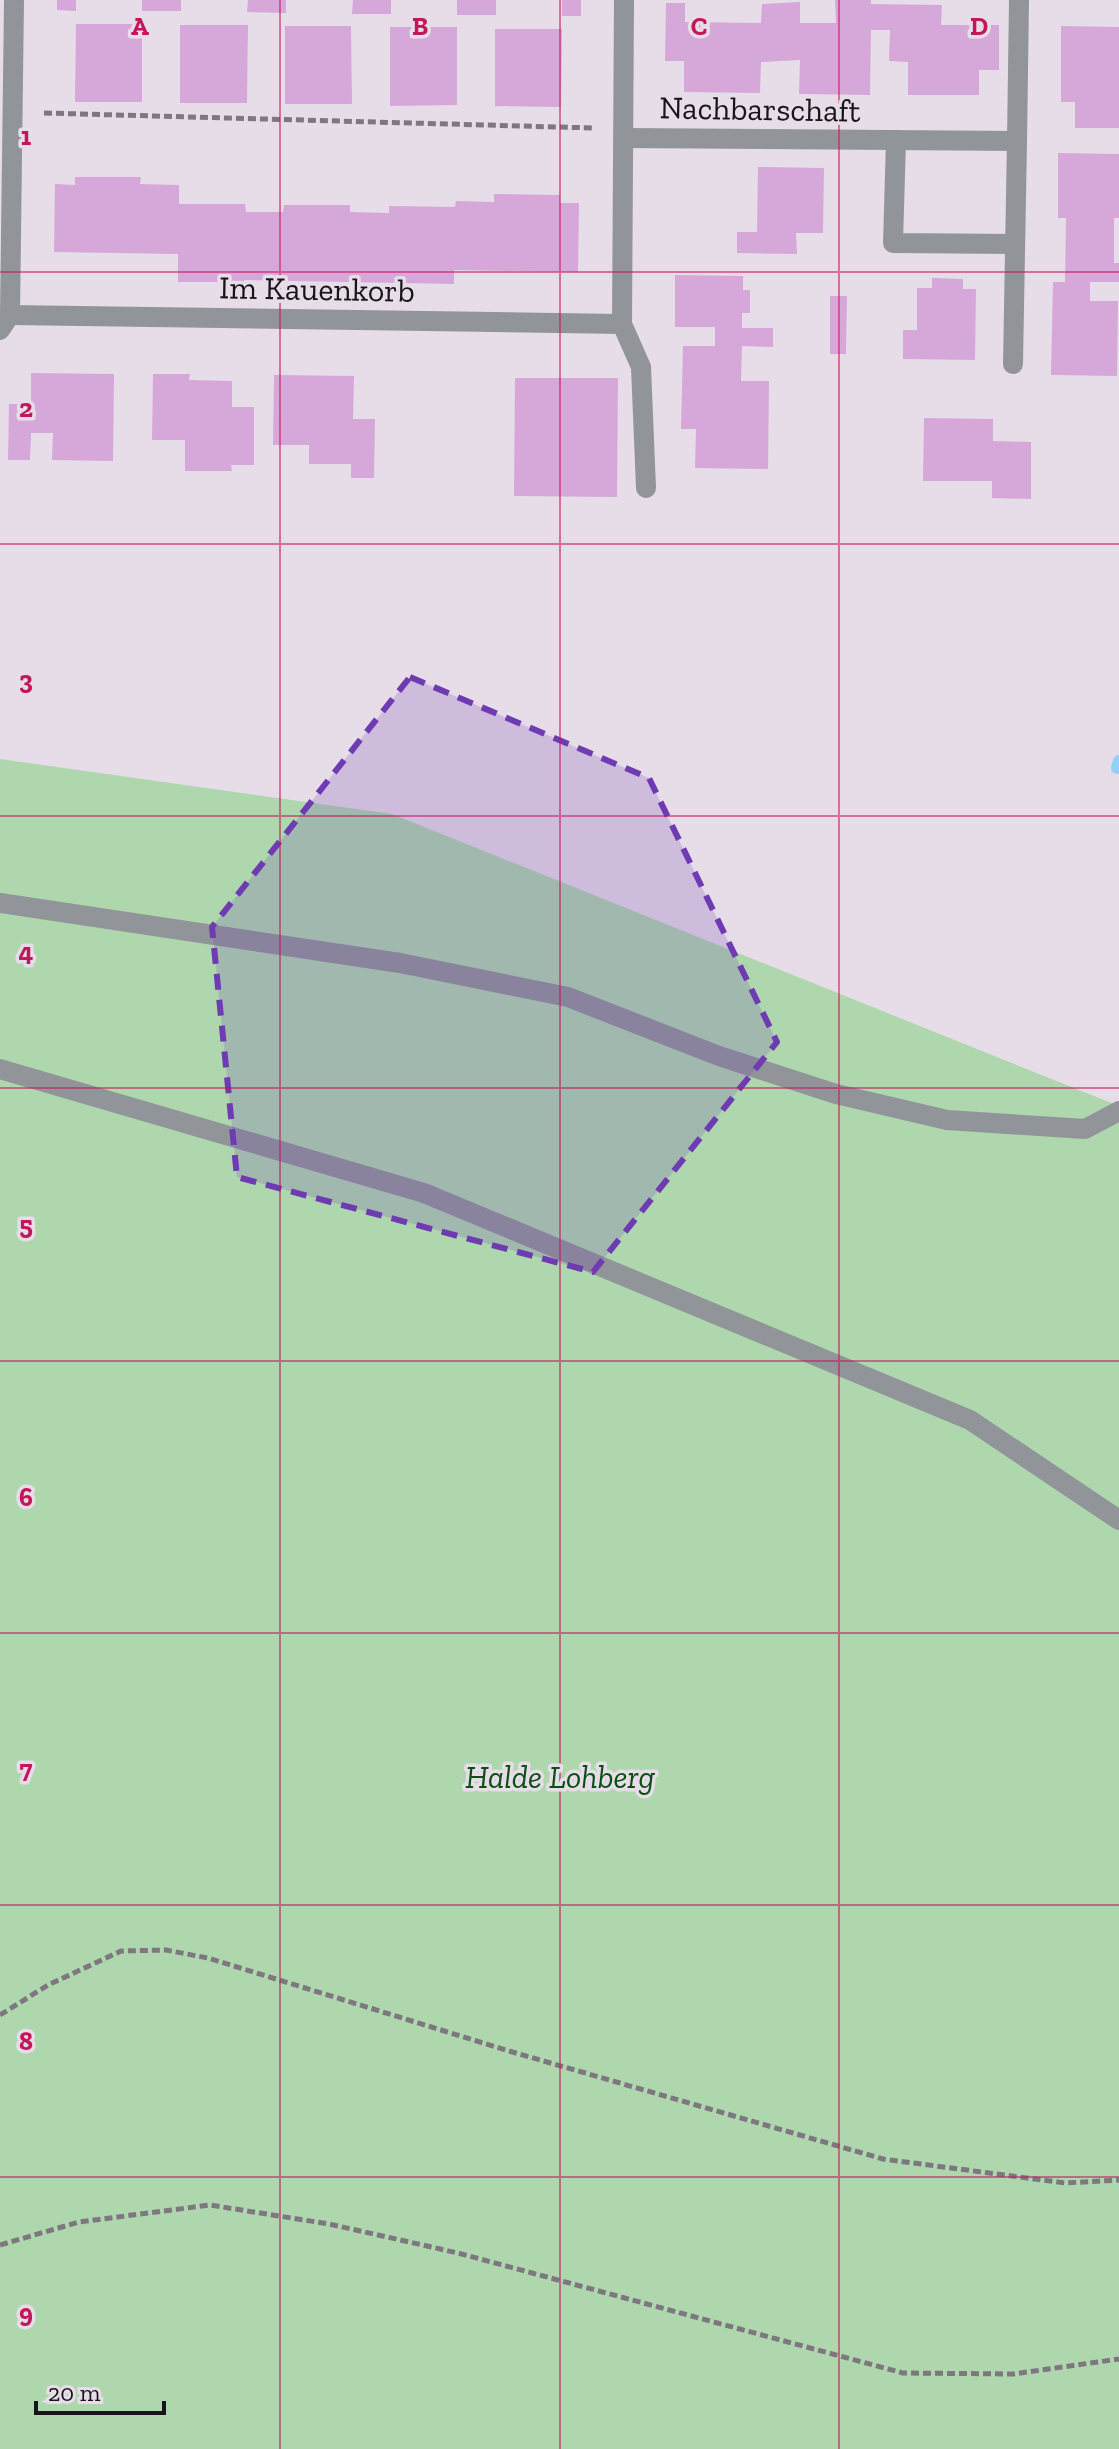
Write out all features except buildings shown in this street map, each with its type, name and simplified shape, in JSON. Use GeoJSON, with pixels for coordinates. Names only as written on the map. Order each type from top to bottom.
{"type":"FeatureCollection","features":[{"type":"Feature","properties":{"kind":"street","name":"Im Kauenkorb"},"geometry":{"type":"LineString","coordinates":[[14,0],[8,123],[5,322],[622,324]]}},
{"type":"Feature","properties":{"kind":"street"},"geometry":{"type":"LineString","coordinates":[[624,0],[622,324],[641,367],[646,488]]}},
{"type":"Feature","properties":{"kind":"street"},"geometry":{"type":"LineString","coordinates":[[1013,364],[1019,0]]}},
{"type":"Feature","properties":{"kind":"street","name":"Nachbarschaft"},"geometry":{"type":"LineString","coordinates":[[624,133],[1017,141]]}},
{"type":"Feature","properties":{"kind":"street","name":"Nachbarschaft"},"geometry":{"type":"LineString","coordinates":[[896,140],[893,243],[1015,244]]}},
{"type":"Feature","properties":{"kind":"street"},"geometry":{"type":"LineString","coordinates":[[0,903],[400,963],[568,997],[762,1071],[836,1094],[947,1120],[1085,1129],[1119,1111]]}},
{"type":"Feature","properties":{"kind":"street"},"geometry":{"type":"LineString","coordinates":[[0,1069],[424,1193],[970,1420],[1119,1520]]}},
{"type":"Feature","properties":{"kind":"path"},"geometry":{"type":"LineString","coordinates":[[8,123],[624,133]]}},
{"type":"Feature","properties":{"kind":"path"},"geometry":{"type":"LineString","coordinates":[[0,2015],[48,1985],[121,1951],[166,1950],[208,1958],[509,2051],[883,2159],[1065,2183],[1119,2180]]}},
{"type":"Feature","properties":{"kind":"path"},"geometry":{"type":"LineString","coordinates":[[0,2245],[79,2222],[210,2205],[329,2224],[458,2253],[903,2373],[1013,2374],[1119,2359]]}},
{"type":"Feature","properties":{"kind":"highlighted area"},"geometry":{"type":"Polygon","coordinates":[[[410,677],[649,778],[777,1042],[593,1272],[237,1177],[212,927],[410,677]]]}},
{"type":"Feature","properties":{"kind":"green space","name":"Halde Lohberg"},"geometry":{"type":"Polygon","coordinates":[[[0,759],[392,814],[1119,1106],[1119,2449],[0,2449],[0,759]]]}},
{"type":"Feature","properties":{"kind":"waterway"},"geometry":{"type":"LineString","coordinates":[[1117,768],[1119,761]]}}]}
